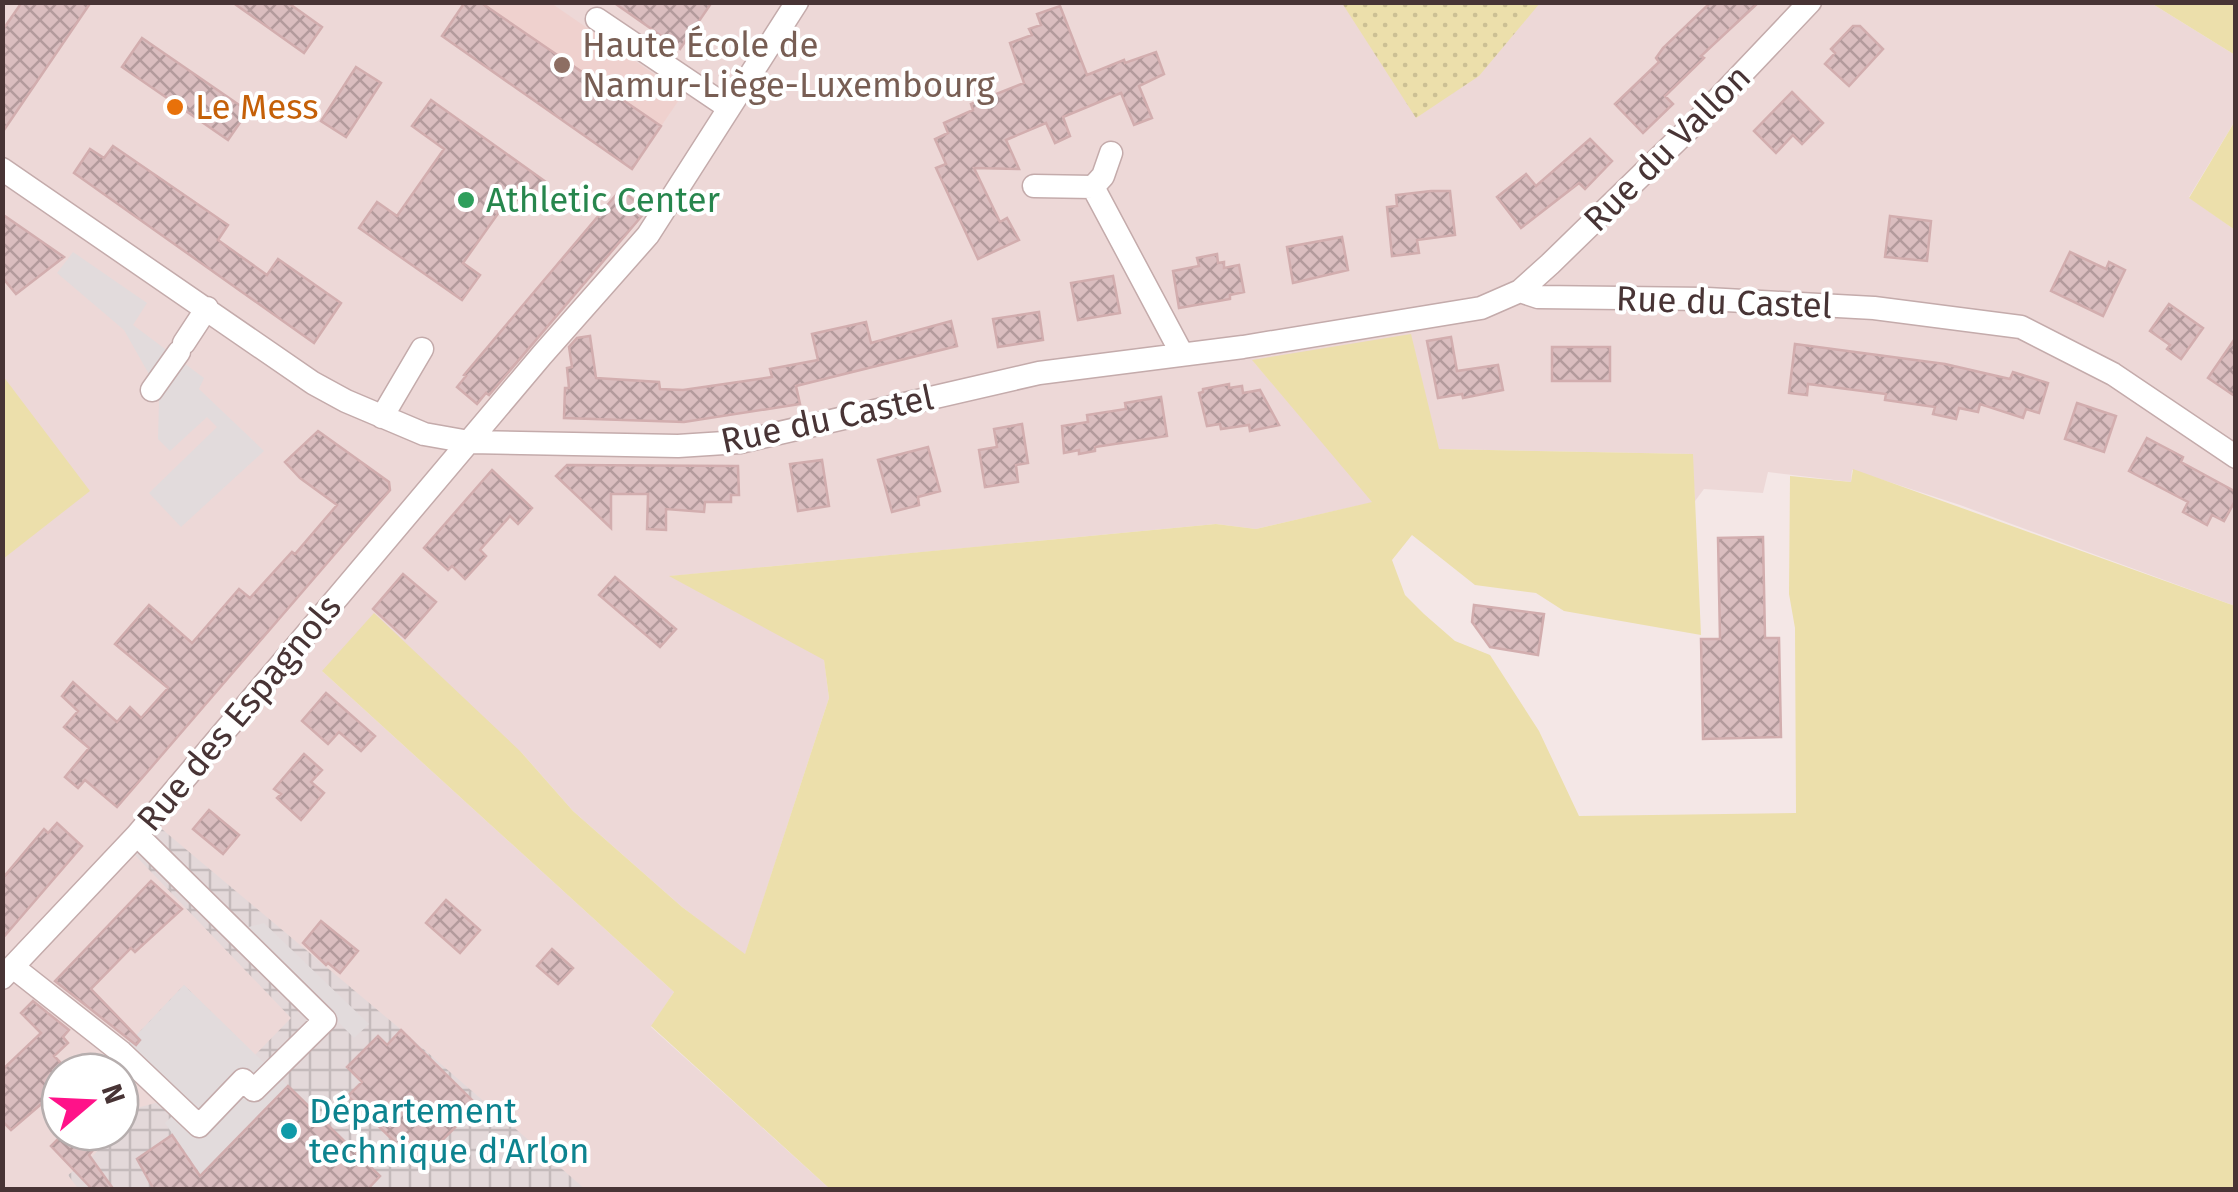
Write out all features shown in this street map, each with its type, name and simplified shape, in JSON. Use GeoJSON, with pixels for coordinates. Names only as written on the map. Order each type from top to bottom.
{"type":"FeatureCollection","features":[{"type":"Feature","properties":{"kind":"street","name":"Rue des Espagnols"},"geometry":{"type":"LineString","coordinates":[[8,972],[137,834],[648,235],[797,2]]}},
{"type":"Feature","properties":{"kind":"street","name":"Rue du Vallon"},"geometry":{"type":"LineString","coordinates":[[1520,291],[1698,120],[1810,2]]}},
{"type":"Feature","properties":{"kind":"street"},"geometry":{"type":"LineString","coordinates":[[597,19],[729,108]]}},
{"type":"Feature","properties":{"kind":"street"},"geometry":{"type":"LineString","coordinates":[[1034,186],[1093,187],[1103,176],[1110,153]]}},
{"type":"Feature","properties":{"kind":"street","name":"Rue du Castel"},"geometry":{"type":"LineString","coordinates":[[2,170],[312,384],[424,434],[469,442],[678,446],[740,442],[1040,373],[1481,308],[1520,291],[1538,297],[1708,299],[1874,308],[2021,327],[2113,374],[2236,457]]}},
{"type":"Feature","properties":{"kind":"street"},"geometry":{"type":"LineString","coordinates":[[1093,187],[1182,354]]}},
{"type":"Feature","properties":{"kind":"street"},"geometry":{"type":"LineString","coordinates":[[152,390],[207,308]]}},
{"type":"Feature","properties":{"kind":"street"},"geometry":{"type":"LineString","coordinates":[[382,416],[422,350]]}},
{"type":"Feature","properties":{"kind":"street"},"geometry":{"type":"LineString","coordinates":[[8,972],[120,1052],[198,1126],[243,1080],[254,1090],[325,1020],[137,834]]}},
{"type":"Feature","properties":{"kind":"shaded area"},"geometry":{"type":"Polygon","coordinates":[[[2,3],[2151,3],[2235,55],[2235,121],[2189,197],[2235,230],[2235,606],[1960,505],[1852,470],[1851,482],[1768,472],[1763,493],[1704,489],[1695,501],[1692,454],[1438,449],[1253,361],[1374,502],[1256,529],[1216,524],[671,576],[824,659],[829,698],[745,955],[682,907],[573,811],[521,752],[322,671],[674,992],[651,1027],[830,1189],[3,1189],[2,3]]]}},
{"type":"Feature","properties":{"kind":"shaded area","name":"Haute École de Namur-Liège-Luxembourg"},"geometry":{"type":"Polygon","coordinates":[[[465,3],[551,3],[683,94],[632,169],[442,36],[465,3]]]}},
{"type":"Feature","properties":{"kind":"shaded area"},"geometry":{"type":"Polygon","coordinates":[[[1342,3],[1540,3],[1479,76],[1416,118],[1342,3]]]}},
{"type":"Feature","properties":{"kind":"shaded area"},"geometry":{"type":"Polygon","coordinates":[[[2151,3],[2235,3],[2235,55],[2151,3]]]}},
{"type":"Feature","properties":{"kind":"shaded area"},"geometry":{"type":"Polygon","coordinates":[[[2235,121],[2235,230],[2189,198],[2235,121]]]}},
{"type":"Feature","properties":{"kind":"shaded area"},"geometry":{"type":"Polygon","coordinates":[[[73,252],[147,303],[133,325],[204,378],[199,389],[264,451],[181,527],[149,493],[217,427],[207,417],[170,451],[158,439],[159,401],[124,330],[57,273],[73,252]]]}},
{"type":"Feature","properties":{"kind":"shaded area"},"geometry":{"type":"Polygon","coordinates":[[[1411,334],[1439,449],[1693,454],[1701,635],[1564,611],[1536,593],[1475,585],[1412,535],[1392,560],[1405,595],[1424,614],[1455,641],[1490,655],[1539,731],[1579,816],[1796,813],[1795,628],[1789,594],[1790,476],[1851,482],[1853,469],[2235,606],[2235,1189],[830,1189],[651,1026],[674,992],[322,671],[374,613],[521,752],[573,811],[682,907],[745,954],[829,698],[824,660],[669,576],[1216,524],[1256,529],[1372,502],[1252,360],[1411,334]]]}},
{"type":"Feature","properties":{"kind":"shaded area"},"geometry":{"type":"Polygon","coordinates":[[[3,376],[90,491],[3,559],[3,376]]]}},
{"type":"Feature","properties":{"kind":"shaded area"},"geometry":{"type":"Polygon","coordinates":[[[157,825],[585,1189],[79,1190],[68,1175],[96,1152],[140,1152],[140,1107],[167,1100],[170,1092],[129,1043],[184,985],[255,1055],[291,1018],[132,852],[157,825]]]}},
{"type":"Feature","properties":{"kind":"shaded area"},"geometry":{"type":"Polygon","coordinates":[[[264,923],[369,1024],[354,1038],[245,928],[264,923]]]}},
{"type":"Feature","properties":{"kind":"shaded area"},"geometry":{"type":"Polygon","coordinates":[[[184,985],[288,1086],[201,1175],[165,1123],[175,1113],[170,1092],[129,1043],[184,985]]]}},
{"type":"Feature","properties":{"kind":"building"},"geometry":{"type":"Polygon","coordinates":[[[22,2],[91,2],[2,133],[2,31],[22,2]]]}},
{"type":"Feature","properties":{"kind":"building"},"geometry":{"type":"Polygon","coordinates":[[[232,2],[287,2],[322,27],[304,53],[232,2]]]}},
{"type":"Feature","properties":{"kind":"building","name":"Haute École de Namur-Liège-Luxembourg"},"geometry":{"type":"Polygon","coordinates":[[[465,2],[480,2],[661,126],[632,169],[442,36],[465,2]]]}},
{"type":"Feature","properties":{"kind":"building"},"geometry":{"type":"Polygon","coordinates":[[[613,2],[712,2],[680,49],[613,2]]]}},
{"type":"Feature","properties":{"kind":"building"},"geometry":{"type":"Polygon","coordinates":[[[1711,2],[1759,2],[1665,96],[1673,104],[1643,133],[1615,104],[1659,62],[1656,58],[1663,48],[1711,2]]]}},
{"type":"Feature","properties":{"kind":"building"},"geometry":{"type":"Polygon","coordinates":[[[1060,6],[1087,75],[1156,52],[1164,74],[1139,86],[1152,118],[1134,125],[1121,93],[1063,117],[1070,136],[1055,143],[1046,123],[1006,140],[1019,169],[974,168],[1000,222],[1007,218],[1019,240],[978,259],[936,168],[946,164],[935,139],[948,133],[944,123],[973,110],[971,104],[1024,83],[1010,43],[1032,35],[1029,29],[1041,25],[1037,14],[1060,6]]]}},
{"type":"Feature","properties":{"kind":"building"},"geometry":{"type":"Polygon","coordinates":[[[1853,26],[1860,26],[1883,49],[1849,86],[1825,64],[1835,53],[1831,49],[1853,26]]]}},
{"type":"Feature","properties":{"kind":"building"},"geometry":{"type":"Polygon","coordinates":[[[142,38],[248,111],[228,140],[122,67],[142,38]]]}},
{"type":"Feature","properties":{"kind":"building"},"geometry":{"type":"Polygon","coordinates":[[[356,67],[381,83],[346,137],[321,121],[356,67]]]}},
{"type":"Feature","properties":{"kind":"building"},"geometry":{"type":"Polygon","coordinates":[[[1792,92],[1823,123],[1802,144],[1793,135],[1776,153],[1754,131],[1792,92]]]}},
{"type":"Feature","properties":{"kind":"building","name":"Athletic Center"},"geometry":{"type":"Polygon","coordinates":[[[431,100],[546,182],[529,206],[518,198],[510,210],[504,205],[463,263],[480,275],[462,300],[359,228],[377,202],[397,216],[444,149],[412,126],[431,100]]]}},
{"type":"Feature","properties":{"kind":"building"},"geometry":{"type":"Polygon","coordinates":[[[1590,139],[1612,161],[1585,189],[1579,183],[1521,228],[1497,197],[1526,174],[1536,186],[1590,139]]]}},
{"type":"Feature","properties":{"kind":"building"},"geometry":{"type":"Polygon","coordinates":[[[113,146],[228,225],[218,240],[267,275],[278,259],[341,303],[314,343],[74,173],[90,149],[104,158],[113,146]]]}},
{"type":"Feature","properties":{"kind":"building"},"geometry":{"type":"Polygon","coordinates":[[[621,189],[646,211],[489,395],[486,393],[477,404],[457,387],[464,375],[621,189]]]}},
{"type":"Feature","properties":{"kind":"building"},"geometry":{"type":"Polygon","coordinates":[[[1450,191],[1455,235],[1417,240],[1419,253],[1392,256],[1387,207],[1397,206],[1396,195],[1450,191]]]}},
{"type":"Feature","properties":{"kind":"building"},"geometry":{"type":"Polygon","coordinates":[[[2,214],[64,257],[16,294],[2,277],[2,214]]]}},
{"type":"Feature","properties":{"kind":"building"},"geometry":{"type":"Polygon","coordinates":[[[1890,216],[1931,221],[1927,261],[1885,257],[1890,216]]]}},
{"type":"Feature","properties":{"kind":"building"},"geometry":{"type":"Polygon","coordinates":[[[1342,237],[1348,270],[1293,283],[1287,247],[1342,237]]]}},
{"type":"Feature","properties":{"kind":"building"},"geometry":{"type":"Polygon","coordinates":[[[2070,252],[2106,269],[2109,262],[2125,270],[2103,316],[2051,291],[2070,252]]]}},
{"type":"Feature","properties":{"kind":"building"},"geometry":{"type":"Polygon","coordinates":[[[1217,254],[1218,263],[1224,262],[1224,268],[1239,265],[1244,292],[1230,295],[1230,299],[1179,308],[1173,271],[1199,266],[1197,258],[1217,254]]]}},
{"type":"Feature","properties":{"kind":"building"},"geometry":{"type":"Polygon","coordinates":[[[1113,276],[1120,313],[1078,320],[1071,283],[1113,276]]]}},
{"type":"Feature","properties":{"kind":"building"},"geometry":{"type":"Polygon","coordinates":[[[2169,304],[2203,328],[2181,359],[2167,349],[2170,345],[2150,331],[2169,304]]]}},
{"type":"Feature","properties":{"kind":"building"},"geometry":{"type":"Polygon","coordinates":[[[1039,312],[1043,340],[998,347],[993,319],[1039,312]]]}},
{"type":"Feature","properties":{"kind":"building"},"geometry":{"type":"Polygon","coordinates":[[[951,321],[957,346],[796,386],[800,404],[684,422],[564,418],[565,388],[569,388],[567,368],[572,367],[569,347],[577,338],[590,336],[596,378],[659,382],[660,389],[683,390],[772,377],[770,369],[818,360],[812,334],[866,322],[871,343],[951,321]]]}},
{"type":"Feature","properties":{"kind":"building"},"geometry":{"type":"Polygon","coordinates":[[[1451,337],[1457,371],[1498,365],[1503,390],[1463,398],[1462,394],[1438,398],[1427,341],[1451,337]]]}},
{"type":"Feature","properties":{"kind":"building"},"geometry":{"type":"Polygon","coordinates":[[[2236,337],[2236,397],[2208,378],[2236,337]]]}},
{"type":"Feature","properties":{"kind":"building"},"geometry":{"type":"Polygon","coordinates":[[[1795,344],[1945,364],[2010,379],[2013,372],[2048,383],[2039,413],[2026,409],[2023,418],[1980,404],[1978,412],[1959,408],[1956,419],[1933,414],[1935,407],[1885,400],[1886,394],[1808,384],[1807,395],[1789,393],[1795,344]]]}},
{"type":"Feature","properties":{"kind":"building"},"geometry":{"type":"Polygon","coordinates":[[[1552,347],[1610,347],[1610,381],[1552,381],[1552,347]]]}},
{"type":"Feature","properties":{"kind":"building"},"geometry":{"type":"Polygon","coordinates":[[[1229,384],[1229,388],[1242,386],[1243,393],[1260,390],[1279,425],[1250,431],[1249,425],[1221,429],[1220,424],[1207,426],[1199,393],[1229,384]]]}},
{"type":"Feature","properties":{"kind":"building"},"geometry":{"type":"Polygon","coordinates":[[[1161,397],[1167,436],[1095,447],[1095,451],[1079,454],[1079,450],[1064,453],[1062,426],[1088,422],[1087,415],[1126,409],[1125,403],[1161,397]]]}},
{"type":"Feature","properties":{"kind":"building"},"geometry":{"type":"Polygon","coordinates":[[[2077,403],[2116,416],[2104,452],[2065,439],[2077,403]]]}},
{"type":"Feature","properties":{"kind":"building"},"geometry":{"type":"Polygon","coordinates":[[[1022,424],[1028,463],[1016,465],[1018,482],[985,487],[979,450],[997,447],[994,429],[1022,424]]]}},
{"type":"Feature","properties":{"kind":"building"},"geometry":{"type":"Polygon","coordinates":[[[318,431],[389,482],[390,490],[117,807],[85,780],[78,788],[65,777],[89,748],[64,727],[78,711],[62,696],[73,682],[117,722],[130,707],[141,718],[168,688],[115,644],[149,605],[192,643],[239,589],[250,598],[292,552],[295,554],[337,505],[285,462],[318,431]]]}},
{"type":"Feature","properties":{"kind":"building"},"geometry":{"type":"Polygon","coordinates":[[[2147,438],[2236,492],[2224,521],[2212,515],[2207,525],[2183,512],[2188,502],[2129,471],[2147,438]]]}},
{"type":"Feature","properties":{"kind":"building"},"geometry":{"type":"Polygon","coordinates":[[[928,447],[940,491],[918,497],[919,505],[892,512],[878,460],[928,447]]]}},
{"type":"Feature","properties":{"kind":"building"},"geometry":{"type":"Polygon","coordinates":[[[822,460],[829,506],[798,511],[790,464],[822,460]]]}},
{"type":"Feature","properties":{"kind":"building"},"geometry":{"type":"Polygon","coordinates":[[[567,465],[738,466],[739,495],[731,495],[731,502],[705,502],[704,512],[666,509],[666,530],[647,529],[648,494],[611,494],[611,528],[556,476],[567,465]]]}},
{"type":"Feature","properties":{"kind":"building"},"geometry":{"type":"Polygon","coordinates":[[[492,470],[532,508],[518,524],[510,516],[480,550],[486,556],[465,579],[452,566],[448,570],[424,548],[492,470]]]}},
{"type":"Feature","properties":{"kind":"building"},"geometry":{"type":"Polygon","coordinates":[[[1763,537],[1765,638],[1779,638],[1781,737],[1703,739],[1701,639],[1720,639],[1718,538],[1763,537]]]}},
{"type":"Feature","properties":{"kind":"building"},"geometry":{"type":"Polygon","coordinates":[[[403,574],[436,602],[405,638],[373,609],[403,574]]]}},
{"type":"Feature","properties":{"kind":"building"},"geometry":{"type":"Polygon","coordinates":[[[615,577],[676,629],[660,647],[599,595],[615,577]]]}},
{"type":"Feature","properties":{"kind":"building"},"geometry":{"type":"Polygon","coordinates":[[[1474,605],[1544,614],[1538,655],[1490,647],[1472,622],[1474,605]]]}},
{"type":"Feature","properties":{"kind":"building"},"geometry":{"type":"Polygon","coordinates":[[[326,693],[375,736],[361,751],[339,732],[328,744],[302,721],[326,693]]]}},
{"type":"Feature","properties":{"kind":"building"},"geometry":{"type":"Polygon","coordinates":[[[304,754],[322,770],[311,782],[324,793],[301,820],[277,798],[281,794],[274,789],[304,754]]]}},
{"type":"Feature","properties":{"kind":"building"},"geometry":{"type":"Polygon","coordinates":[[[209,810],[239,835],[223,854],[193,829],[209,810]]]}},
{"type":"Feature","properties":{"kind":"building"},"geometry":{"type":"Polygon","coordinates":[[[57,823],[82,846],[2,939],[2,879],[44,829],[48,833],[57,823]]]}},
{"type":"Feature","properties":{"kind":"building"},"geometry":{"type":"Polygon","coordinates":[[[151,881],[182,909],[135,952],[131,948],[91,989],[140,1040],[136,1045],[55,981],[151,881]]]}},
{"type":"Feature","properties":{"kind":"building"},"geometry":{"type":"Polygon","coordinates":[[[446,900],[480,930],[460,953],[426,923],[446,900]]]}},
{"type":"Feature","properties":{"kind":"building"},"geometry":{"type":"Polygon","coordinates":[[[321,921],[358,951],[340,973],[303,943],[321,921]]]}},
{"type":"Feature","properties":{"kind":"building"},"geometry":{"type":"Polygon","coordinates":[[[552,949],[573,968],[558,984],[537,966],[552,949]]]}},
{"type":"Feature","properties":{"kind":"building"},"geometry":{"type":"Polygon","coordinates":[[[33,1001],[69,1030],[63,1037],[68,1043],[58,1052],[40,1052],[40,1105],[11,1130],[2,1121],[2,1070],[41,1033],[21,1013],[33,1001]]]}},
{"type":"Feature","properties":{"kind":"building"},"geometry":{"type":"Polygon","coordinates":[[[401,1030],[477,1105],[418,1165],[348,1096],[362,1082],[347,1067],[378,1036],[387,1045],[401,1030]]]}},
{"type":"Feature","properties":{"kind":"building","name":"Département technique d'Arlon"},"geometry":{"type":"Polygon","coordinates":[[[288,1086],[380,1176],[367,1190],[154,1190],[137,1159],[172,1135],[200,1176],[288,1086]]]}},
{"type":"Feature","properties":{"kind":"building"},"geometry":{"type":"Polygon","coordinates":[[[57,1152],[91,1152],[89,1155],[114,1190],[93,1190],[57,1152]]]}},
{"type":"Feature","properties":{"kind":"place","name":"Haute École de Namur-Liège-Luxembourg"},"geometry":{"type":"Point","coordinates":[562,65]}},
{"type":"Feature","properties":{"kind":"place","name":"Le Mess"},"geometry":{"type":"Point","coordinates":[175,107]}},
{"type":"Feature","properties":{"kind":"place","name":"Athletic Center"},"geometry":{"type":"Point","coordinates":[466,200]}},
{"type":"Feature","properties":{"kind":"place","name":"Département technique d'Arlon"},"geometry":{"type":"Point","coordinates":[289,1131]}}]}
